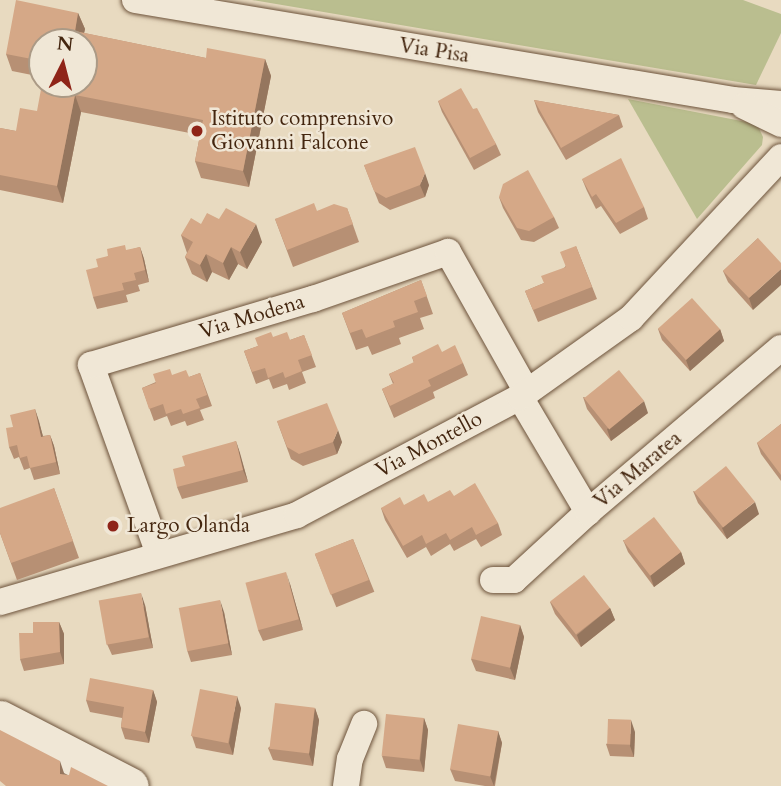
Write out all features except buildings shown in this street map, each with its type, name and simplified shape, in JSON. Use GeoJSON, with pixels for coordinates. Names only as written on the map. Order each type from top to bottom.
{"type":"FeatureCollection","features":[{"type":"Feature","properties":{"kind":"street","name":"Via Pisa"},"geometry":{"type":"LineString","coordinates":[[142,1],[733,100],[781,104]]}},
{"type":"Feature","properties":{"kind":"street","name":"Via Pisa"},"geometry":{"type":"LineString","coordinates":[[733,100],[781,124]]}},
{"type":"Feature","properties":{"kind":"street","name":"Via Montello"},"geometry":{"type":"LineString","coordinates":[[0,603],[297,515],[524,394],[631,318],[781,157]]}},
{"type":"Feature","properties":{"kind":"street","name":"Via Modena"},"geometry":{"type":"LineString","coordinates":[[159,554],[91,365],[313,299],[448,252],[524,394]]}},
{"type":"Feature","properties":{"kind":"street","name":"Via Maratea"},"geometry":{"type":"LineString","coordinates":[[493,580],[514,580],[588,512],[781,348]]}},
{"type":"Feature","properties":{"kind":"street"},"geometry":{"type":"LineString","coordinates":[[524,394],[588,512]]}},
{"type":"Feature","properties":{"kind":"street"},"geometry":{"type":"LineString","coordinates":[[0,719],[130,786]]}},
{"type":"Feature","properties":{"kind":"street"},"geometry":{"type":"LineString","coordinates":[[346,786],[349,759],[365,724]]}},
{"type":"Feature","properties":{"kind":"green space"},"geometry":{"type":"Polygon","coordinates":[[[252,0],[743,0],[781,14],[781,33],[756,85],[252,0]]]}},
{"type":"Feature","properties":{"kind":"green space"},"geometry":{"type":"Polygon","coordinates":[[[628,99],[757,124],[763,137],[762,145],[697,219],[628,99]]]}},
{"type":"Feature","properties":{"kind":"place","name":"Istituto comprensivo Giovanni Falcone"},"geometry":{"type":"Point","coordinates":[197,131]}},
{"type":"Feature","properties":{"kind":"place","name":"Largo Olanda"},"geometry":{"type":"Point","coordinates":[113,526]}}]}
